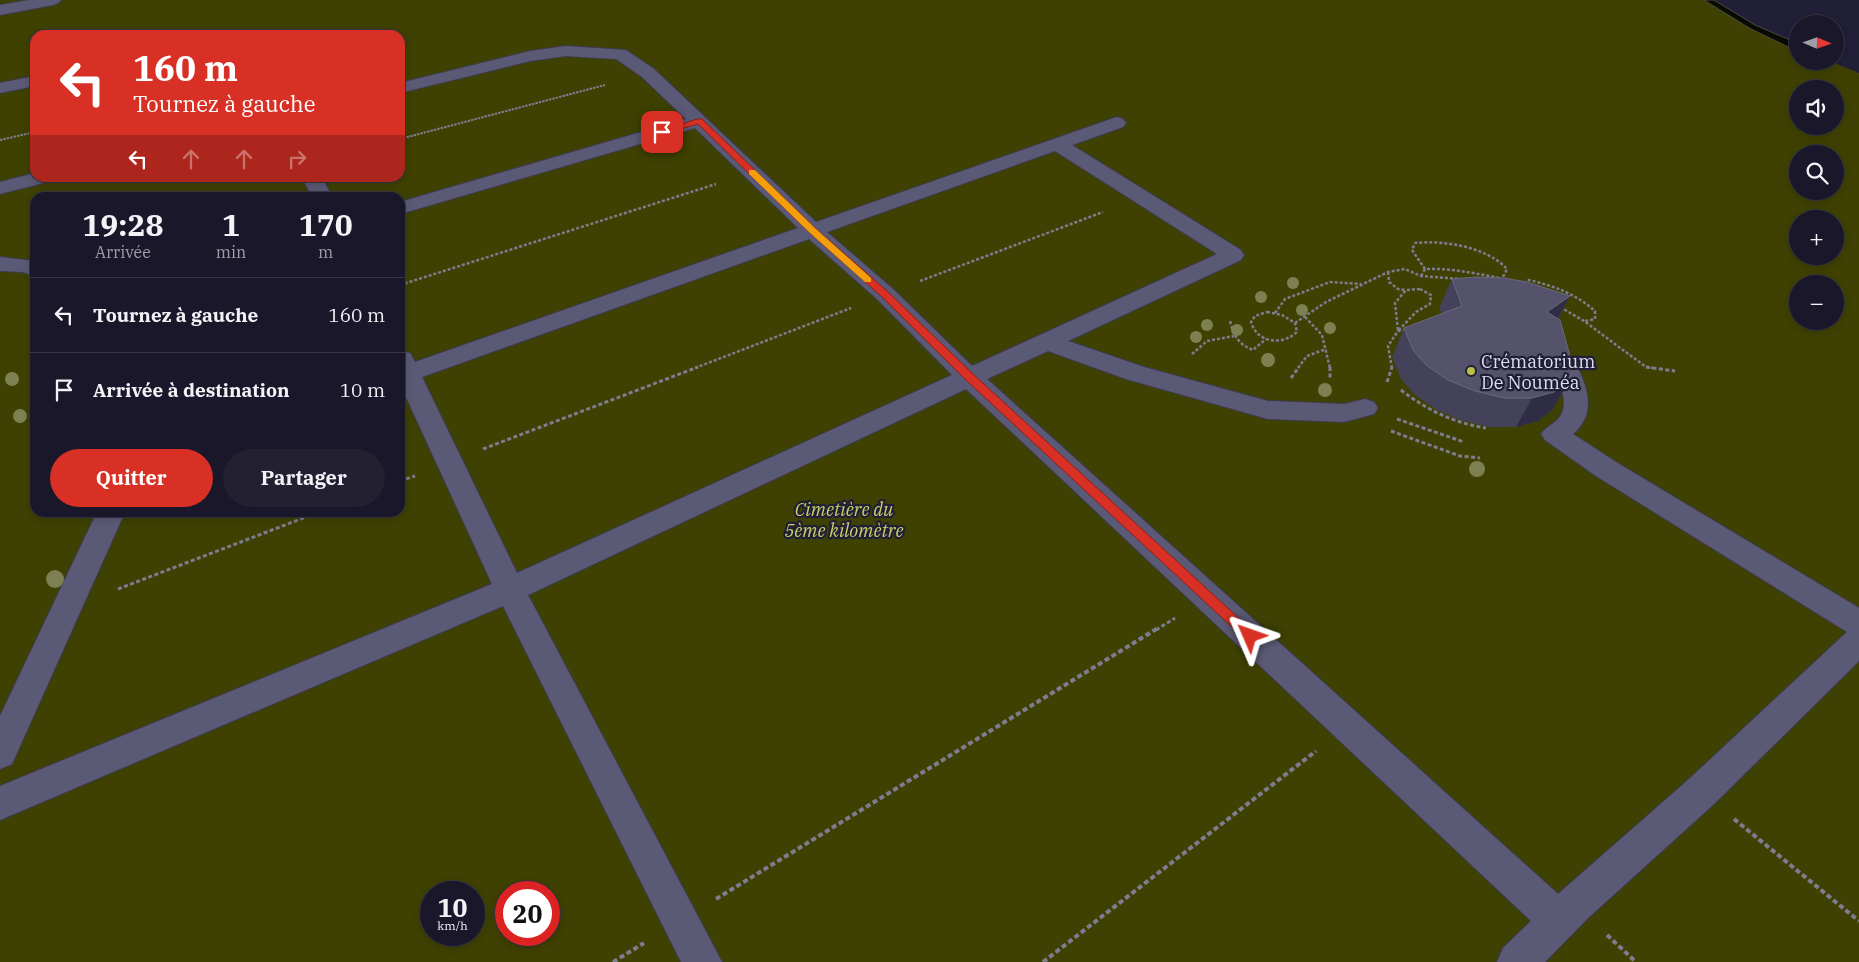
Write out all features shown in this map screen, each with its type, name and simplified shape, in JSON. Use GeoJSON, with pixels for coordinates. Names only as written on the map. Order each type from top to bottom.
{"type":"FeatureCollection","features":[{"type":"Feature","properties":{"kind":"lane"},"geometry":{"type":"LineString","coordinates":[[0,10],[53,0]]}},
{"type":"Feature","properties":{"kind":"lane"},"geometry":{"type":"LineString","coordinates":[[405,87],[530,56],[566,51],[620,54],[648,73],[813,231],[885,294],[970,378],[1559,922]]}},
{"type":"Feature","properties":{"kind":"lane"},"geometry":{"type":"LineString","coordinates":[[0,88],[30,82]]}},
{"type":"Feature","properties":{"kind":"lane"},"geometry":{"type":"LineString","coordinates":[[405,207],[699,121]]}},
{"type":"Feature","properties":{"kind":"lane"},"geometry":{"type":"LineString","coordinates":[[405,368],[813,231],[1117,123]]}},
{"type":"Feature","properties":{"kind":"lane"},"geometry":{"type":"LineString","coordinates":[[0,803],[510,590],[1233,255],[1058,144]]}},
{"type":"Feature","properties":{"kind":"lane"},"geometry":{"type":"LineString","coordinates":[[0,188],[30,180]]}},
{"type":"Feature","properties":{"kind":"lane"},"geometry":{"type":"LineString","coordinates":[[0,264],[30,267]]}},
{"type":"Feature","properties":{"kind":"lane"},"geometry":{"type":"LineString","coordinates":[[1047,342],[1136,373],[1268,410],[1360,415]]}},
{"type":"Feature","properties":{"kind":"lane"},"geometry":{"type":"LineString","coordinates":[[1562,362],[1572,383],[1577,402],[1571,422],[1554,434],[1614,474],[1859,624]]}},
{"type":"Feature","properties":{"kind":"lane"},"geometry":{"type":"LineString","coordinates":[[405,373],[451,462],[510,590],[702,962]]}},
{"type":"Feature","properties":{"kind":"lane"},"geometry":{"type":"LineString","coordinates":[[0,753],[109,517]]}},
{"type":"Feature","properties":{"kind":"lane"},"geometry":{"type":"LineString","coordinates":[[1517,962],[1559,922],[1574,904],[1701,792],[1859,641]]}},
{"type":"Feature","properties":{"kind":"path"},"geometry":{"type":"LineString","coordinates":[[405,138],[648,73]]}},
{"type":"Feature","properties":{"kind":"path"},"geometry":{"type":"LineString","coordinates":[[0,140],[30,133]]}},
{"type":"Feature","properties":{"kind":"path"},"geometry":{"type":"LineString","coordinates":[[405,283],[752,172]]}},
{"type":"Feature","properties":{"kind":"path"},"geometry":{"type":"LineString","coordinates":[[405,479],[1141,197]]}},
{"type":"Feature","properties":{"kind":"path"},"geometry":{"type":"LineString","coordinates":[[1425,269],[1412,250],[1415,243],[1426,241],[1464,247],[1499,260],[1507,269],[1498,285]]}},
{"type":"Feature","properties":{"kind":"path"},"geometry":{"type":"LineString","coordinates":[[1295,323],[1326,302],[1388,272],[1405,269],[1421,276],[1461,279]]}},
{"type":"Feature","properties":{"kind":"path"},"geometry":{"type":"LineString","coordinates":[[1421,276],[1425,269]]}},
{"type":"Feature","properties":{"kind":"path"},"geometry":{"type":"LineString","coordinates":[[1425,269],[1467,271],[1502,279]]}},
{"type":"Feature","properties":{"kind":"path"},"geometry":{"type":"LineString","coordinates":[[1360,415],[1384,390],[1392,367],[1388,346],[1398,331],[1416,312],[1430,304],[1431,295],[1420,289],[1398,289],[1389,282],[1388,272]]}},
{"type":"Feature","properties":{"kind":"path"},"geometry":{"type":"LineString","coordinates":[[1518,288],[1529,280],[1555,287],[1584,300],[1595,311],[1595,318],[1584,321]]}},
{"type":"Feature","properties":{"kind":"path"},"geometry":{"type":"LineString","coordinates":[[1275,313],[1285,299],[1330,282],[1361,284]]}},
{"type":"Feature","properties":{"kind":"path"},"geometry":{"type":"LineString","coordinates":[[1398,331],[1396,303],[1406,290]]}},
{"type":"Feature","properties":{"kind":"path"},"geometry":{"type":"LineString","coordinates":[[1555,304],[1584,321],[1646,367],[1675,371]]}},
{"type":"Feature","properties":{"kind":"path"},"geometry":{"type":"LineString","coordinates":[[1275,313],[1289,318],[1295,323],[1297,332],[1289,340],[1274,341],[1266,339],[1254,331],[1250,323],[1255,315],[1275,313]]}},
{"type":"Feature","properties":{"kind":"path"},"geometry":{"type":"LineString","coordinates":[[1304,318],[1322,335],[1330,367],[1330,382]]}},
{"type":"Feature","properties":{"kind":"path"},"geometry":{"type":"LineString","coordinates":[[1230,321],[1234,336],[1241,346],[1253,350],[1266,339]]}},
{"type":"Feature","properties":{"kind":"path"},"geometry":{"type":"LineString","coordinates":[[1398,331],[1412,329]]}},
{"type":"Feature","properties":{"kind":"path"},"geometry":{"type":"LineString","coordinates":[[1181,386],[1192,352],[1207,341],[1234,336]]}},
{"type":"Feature","properties":{"kind":"path"},"geometry":{"type":"LineString","coordinates":[[1290,379],[1308,356],[1326,349]]}},
{"type":"Feature","properties":{"kind":"path"},"geometry":{"type":"LineString","coordinates":[[1401,390],[1416,402],[1459,423],[1486,428]]}},
{"type":"Feature","properties":{"kind":"path"},"geometry":{"type":"LineString","coordinates":[[1360,415],[1464,442]]}},
{"type":"Feature","properties":{"kind":"path"},"geometry":{"type":"LineString","coordinates":[[1360,415],[1460,456],[1480,458]]}},
{"type":"Feature","properties":{"kind":"path"},"geometry":{"type":"LineString","coordinates":[[109,593],[305,517]]}},
{"type":"Feature","properties":{"kind":"path"},"geometry":{"type":"LineString","coordinates":[[613,962],[1208,598]]}},
{"type":"Feature","properties":{"kind":"path"},"geometry":{"type":"LineString","coordinates":[[1044,962],[1348,727]]}},
{"type":"Feature","properties":{"kind":"path"},"geometry":{"type":"LineString","coordinates":[[1701,792],[1859,921]]}},
{"type":"Feature","properties":{"kind":"green space","name":"Cimetière du 5ème kilomètre"},"geometry":{"type":"Polygon","coordinates":[[[0,0],[1709,0],[1789,45],[1789,70],[1844,70],[1844,67],[1859,73],[1859,962],[0,962],[0,0]]]}},
{"type":"Feature","properties":{"kind":"shaded area"},"geometry":{"type":"Polygon","coordinates":[[[1704,0],[1714,0],[1755,25],[1789,40],[1789,47],[1751,29],[1704,0]]]}},
{"type":"Feature","properties":{"kind":"building","name":"Crématorium De Nouméa"},"geometry":{"type":"Polygon","coordinates":[[[1476,277],[1504,278],[1527,282],[1570,296],[1547,312],[1560,320],[1573,367],[1569,381],[1554,392],[1532,398],[1504,398],[1475,391],[1448,380],[1426,365],[1413,350],[1404,328],[1462,306],[1452,279],[1476,277]]]}},
{"type":"Feature","properties":{"kind":"slow traffic"},"geometry":{"type":"LineString","coordinates":[[752,172],[813,231],[868,280]]}},
{"type":"Feature","properties":{"kind":"place","name":"Crématorium De Nouméa"},"geometry":{"type":"Point","coordinates":[1471,371]}},
{"type":"Feature","properties":{"kind":"route"},"geometry":{"type":"LineString","coordinates":[[662,132],[699,121],[813,231],[885,294],[970,378],[1250,636]]}}]}
